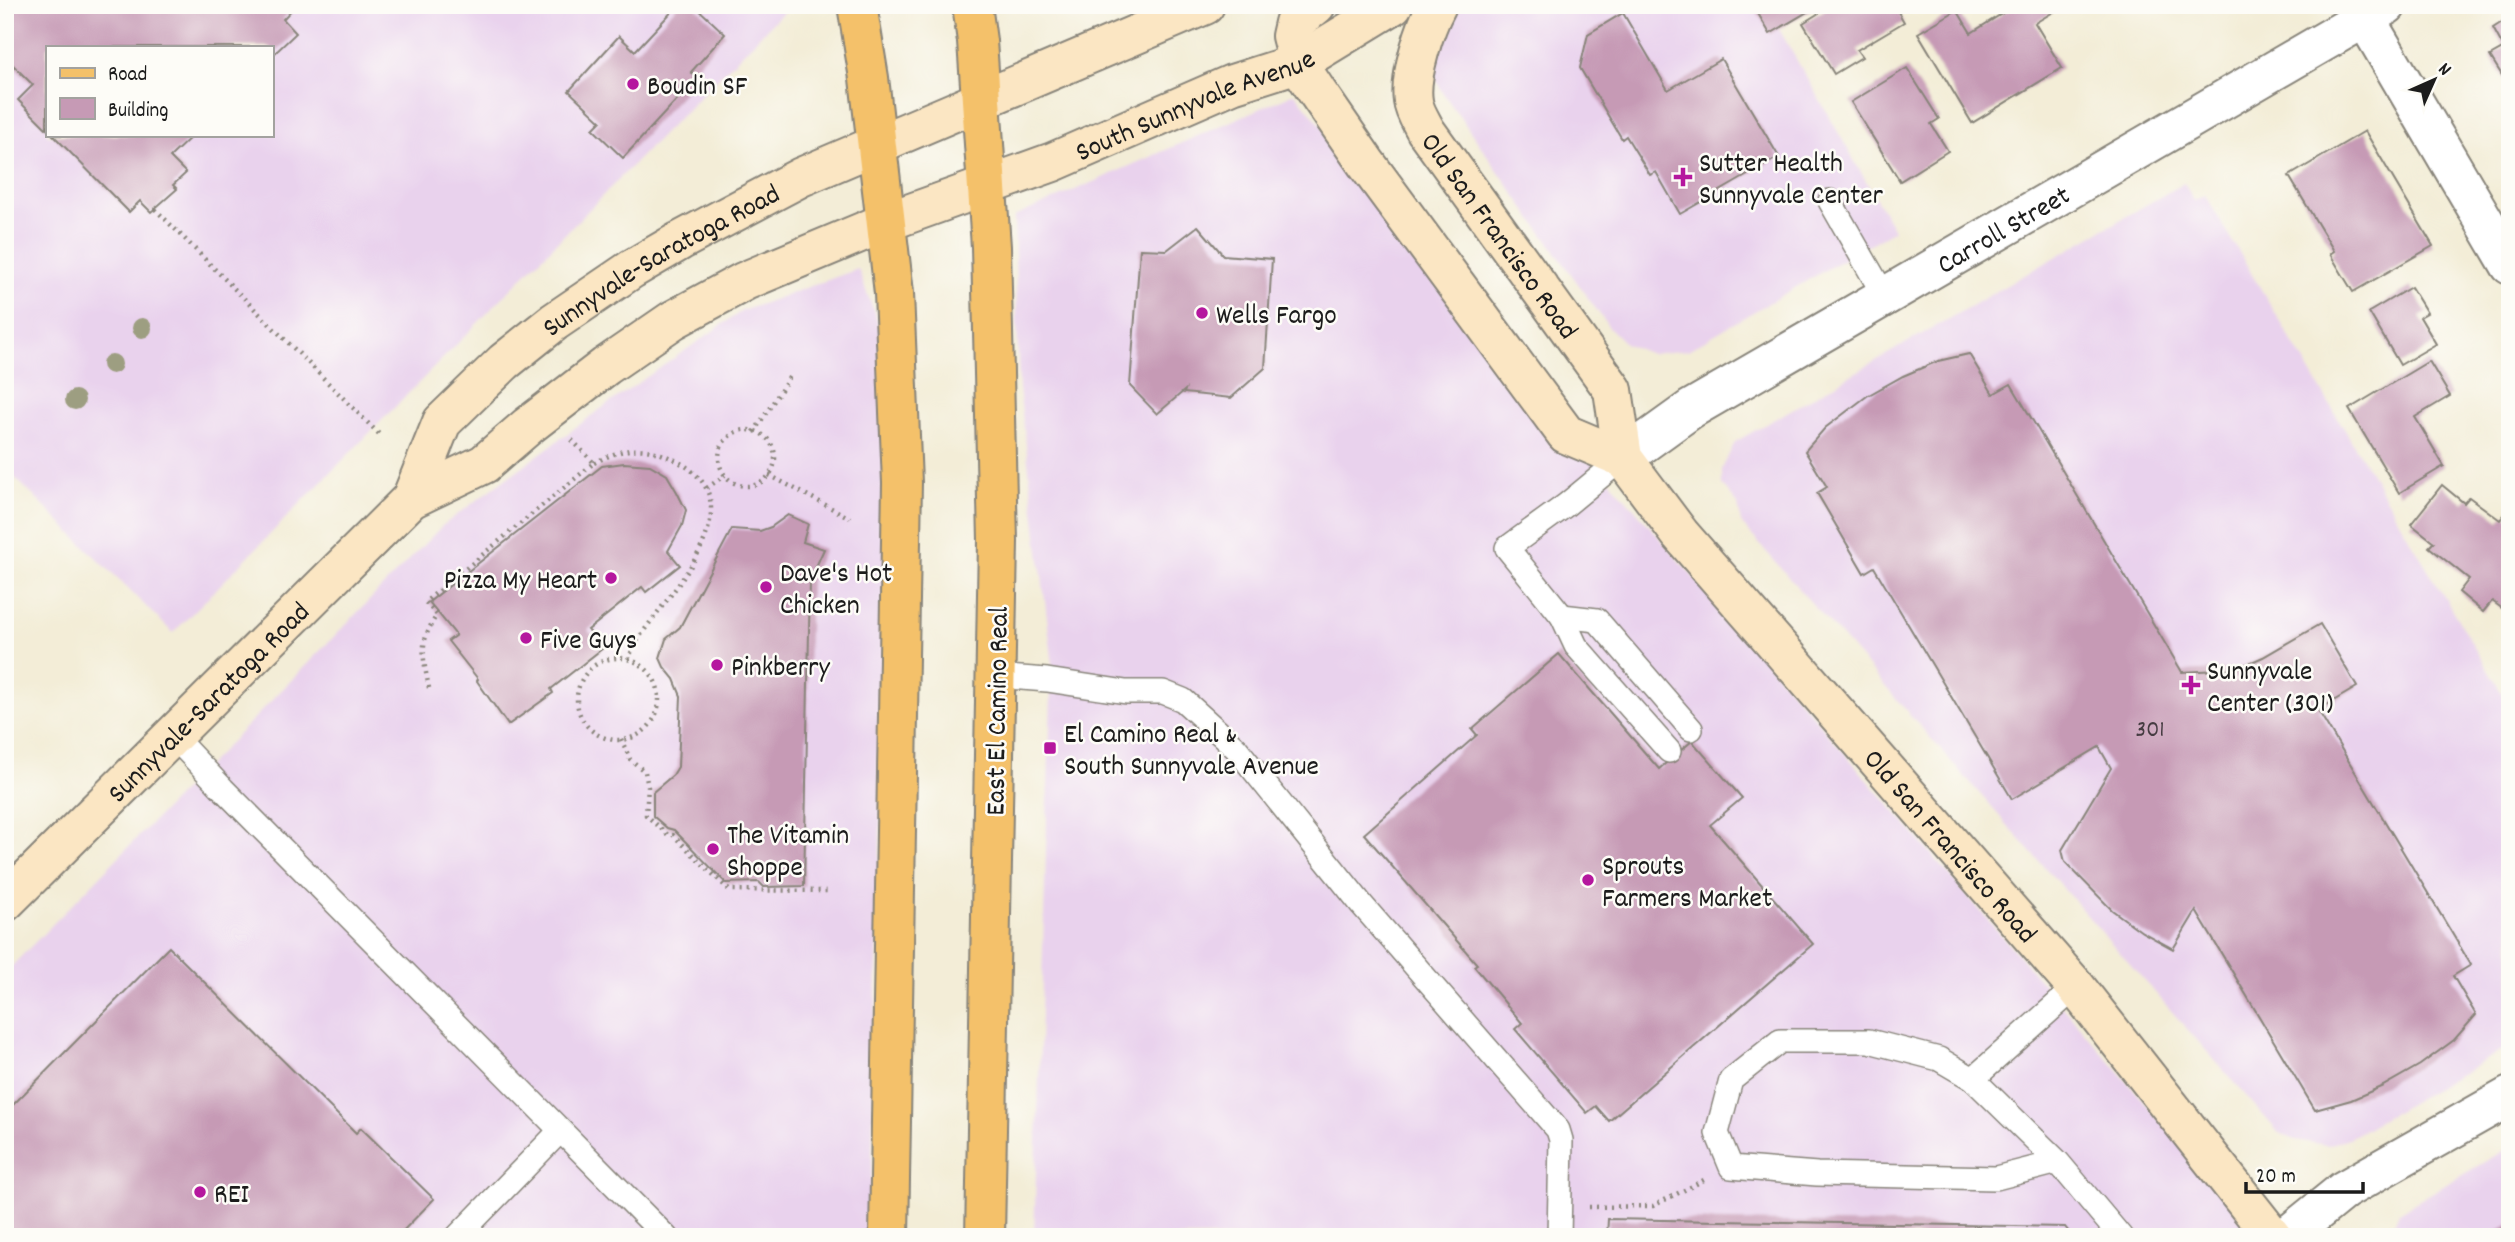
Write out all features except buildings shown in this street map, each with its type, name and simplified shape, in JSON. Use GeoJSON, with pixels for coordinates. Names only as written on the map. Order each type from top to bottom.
{"type":"FeatureCollection","features":[{"type":"Feature","properties":{"kind":"main road"},"geometry":{"type":"LineString","coordinates":[[857,5],[894,293],[902,483],[889,1237]]}},
{"type":"Feature","properties":{"kind":"main road","name":"East El Camino Real"},"geometry":{"type":"LineString","coordinates":[[972,5],[977,41],[991,247],[998,541],[985,1237]]}},
{"type":"Feature","properties":{"kind":"main road"},"geometry":{"type":"LineString","coordinates":[[981,101],[1205,5]]}},
{"type":"Feature","properties":{"kind":"main road"},"geometry":{"type":"LineString","coordinates":[[1316,5],[1294,23],[1291,36],[1298,64],[1366,163],[1566,434],[1623,458]]}},
{"type":"Feature","properties":{"kind":"main road","name":"South Sunnyvale Avenue"},"geometry":{"type":"LineString","coordinates":[[987,185],[1053,162],[1232,84],[1298,64],[1393,5]]}},
{"type":"Feature","properties":{"kind":"main road","name":"Old San Francisco Road"},"geometry":{"type":"LineString","coordinates":[[1437,5],[1426,24],[1415,71],[1413,102],[1426,131],[1613,390],[1623,458],[1680,534],[2076,987],[2273,1237]]}},
{"type":"Feature","properties":{"kind":"main road","name":"Sunnyvale-Saratoga Road"},"geometry":{"type":"LineString","coordinates":[[411,499],[442,422],[504,362],[554,322],[632,269],[801,177],[981,101]]}},
{"type":"Feature","properties":{"kind":"main road","name":"Sunnyvale-Saratoga Road"},"geometry":{"type":"LineString","coordinates":[[5,902],[411,499],[484,464],[586,380],[673,320],[757,275],[886,222],[987,185]]}},
{"type":"Feature","properties":{"kind":"street","name":"Carroll Street"},"geometry":{"type":"LineString","coordinates":[[1623,458],[1691,409],[2376,12]]}},
{"type":"Feature","properties":{"kind":"street"},"geometry":{"type":"LineString","coordinates":[[2376,12],[2510,265]]}},
{"type":"Feature","properties":{"kind":"street"},"geometry":{"type":"LineString","coordinates":[[2286,1237],[2344,1190],[2510,1097]]}},
{"type":"Feature","properties":{"kind":"lane"},"geometry":{"type":"LineString","coordinates":[[1830,201],[1885,297]]}},
{"type":"Feature","properties":{"kind":"lane"},"geometry":{"type":"LineString","coordinates":[[1623,458],[1566,505],[1507,548],[1562,615],[1576,646],[1669,751]]}},
{"type":"Feature","properties":{"kind":"lane"},"geometry":{"type":"LineString","coordinates":[[1562,615],[1597,620],[1691,729]]}},
{"type":"Feature","properties":{"kind":"lane"},"geometry":{"type":"LineString","coordinates":[[996,676],[1047,680],[1126,692],[1163,692],[1183,700],[1236,748],[1362,905],[1558,1130],[1561,1140],[1559,1237]]}},
{"type":"Feature","properties":{"kind":"lane"},"geometry":{"type":"LineString","coordinates":[[173,736],[666,1237]]}},
{"type":"Feature","properties":{"kind":"lane"},"geometry":{"type":"LineString","coordinates":[[1973,1079],[2076,987]]}},
{"type":"Feature","properties":{"kind":"lane"},"geometry":{"type":"LineString","coordinates":[[2058,1162],[1996,1178],[1817,1174],[1731,1167],[1717,1133],[1731,1080],[1780,1041],[1868,1041],[1939,1059],[1973,1079],[2058,1162],[2121,1237]]}},
{"type":"Feature","properties":{"kind":"lane"},"geometry":{"type":"LineString","coordinates":[[457,1237],[560,1130]]}},
{"type":"Feature","properties":{"kind":"path"},"geometry":{"type":"LineString","coordinates":[[155,209],[381,436]]}},
{"type":"Feature","properties":{"kind":"path"},"geometry":{"type":"LineString","coordinates":[[754,432],[790,376]]}},
{"type":"Feature","properties":{"kind":"path"},"geometry":{"type":"LineString","coordinates":[[739,432],[754,432],[766,438],[772,445],[774,464],[769,475],[760,483],[743,486],[735,483],[725,475],[720,461],[724,443],[739,432]]}},
{"type":"Feature","properties":{"kind":"path"},"geometry":{"type":"LineString","coordinates":[[571,439],[594,463]]}},
{"type":"Feature","properties":{"kind":"path"},"geometry":{"type":"LineString","coordinates":[[429,688],[422,653],[431,624],[437,615],[425,601],[594,463],[617,451],[639,448],[656,452],[685,465],[707,488],[710,525],[696,559],[641,634],[628,659]]}},
{"type":"Feature","properties":{"kind":"path"},"geometry":{"type":"LineString","coordinates":[[707,488],[725,475]]}},
{"type":"Feature","properties":{"kind":"path"},"geometry":{"type":"LineString","coordinates":[[769,475],[850,518]]}},
{"type":"Feature","properties":{"kind":"path"},"geometry":{"type":"LineString","coordinates":[[617,657],[643,666],[658,688],[659,701],[649,726],[639,734],[621,739],[614,740],[590,728],[582,717],[578,704],[578,691],[583,678],[592,667],[603,660],[617,657]]}},
{"type":"Feature","properties":{"kind":"path"},"geometry":{"type":"LineString","coordinates":[[621,739],[630,759],[645,772],[648,787],[646,815],[668,835],[673,835],[729,890],[828,891]]}},
{"type":"Feature","properties":{"kind":"path"},"geometry":{"type":"LineString","coordinates":[[1560,1208],[1653,1206],[1731,1167]]}},
{"type":"Feature","properties":{"kind":"shaded area"},"geometry":{"type":"Polygon","coordinates":[[[5,5],[790,5],[173,633],[5,468],[5,5]]]}},
{"type":"Feature","properties":{"kind":"shaded area","name":"Sutter Health Sunnyvale Center"},"geometry":{"type":"Polygon","coordinates":[[[1467,5],[1819,5],[1779,29],[1894,230],[1688,350],[1651,354],[1626,344],[1608,326],[1443,93],[1432,71],[1451,14],[1467,5]]]}},
{"type":"Feature","properties":{"kind":"shaded area"},"geometry":{"type":"Polygon","coordinates":[[[1295,93],[1615,486],[2227,1198],[2255,1237],[1034,1237],[1052,658],[1019,388],[1014,217],[1295,93]]]}},
{"type":"Feature","properties":{"kind":"shaded area","name":"Sunnyvale Center (301)"},"geometry":{"type":"Polygon","coordinates":[[[2184,183],[2194,201],[2205,195],[2510,707],[2510,1046],[2349,1138],[2327,1145],[2295,1140],[2278,1132],[1741,523],[1738,504],[1722,485],[1722,469],[1735,442],[2184,183]]]}},
{"type":"Feature","properties":{"kind":"shaded area"},"geometry":{"type":"Polygon","coordinates":[[[858,269],[884,339],[889,488],[870,1237],[5,1237],[5,973],[442,526],[598,411],[742,311],[858,269]]]}},
{"type":"Feature","properties":{"kind":"shaded area"},"geometry":{"type":"Polygon","coordinates":[[[2510,1147],[2510,1237],[2389,1237],[2399,1212],[2510,1147]]]}},
{"type":"Feature","properties":{"kind":"place","name":"Boudin SF"},"geometry":{"type":"Point","coordinates":[633,84]}},
{"type":"Feature","properties":{"kind":"place","name":"Sutter Health Sunnyvale Center"},"geometry":{"type":"Point","coordinates":[1683,177]}},
{"type":"Feature","properties":{"kind":"place","name":"Wells Fargo"},"geometry":{"type":"Point","coordinates":[1202,313]}},
{"type":"Feature","properties":{"kind":"place","name":"Pizza My Heart"},"geometry":{"type":"Point","coordinates":[611,578]}},
{"type":"Feature","properties":{"kind":"place","name":"Dave's Hot Chicken"},"geometry":{"type":"Point","coordinates":[766,587]}},
{"type":"Feature","properties":{"kind":"place","name":"Five Guys"},"geometry":{"type":"Point","coordinates":[526,638]}},
{"type":"Feature","properties":{"kind":"place","name":"Pinkberry"},"geometry":{"type":"Point","coordinates":[717,665]}},
{"type":"Feature","properties":{"kind":"place","name":"Sunnyvale Center (301)"},"geometry":{"type":"Point","coordinates":[2191,685]}},
{"type":"Feature","properties":{"kind":"place","name":"El Camino Real & South Sunnyvale Avenue"},"geometry":{"type":"Point","coordinates":[1050,748]}},
{"type":"Feature","properties":{"kind":"place","name":"The Vitamin Shoppe"},"geometry":{"type":"Point","coordinates":[713,849]}},
{"type":"Feature","properties":{"kind":"place","name":"Sprouts Farmers Market"},"geometry":{"type":"Point","coordinates":[1588,880]}},
{"type":"Feature","properties":{"kind":"place","name":"REI"},"geometry":{"type":"Point","coordinates":[200,1192]}}]}
